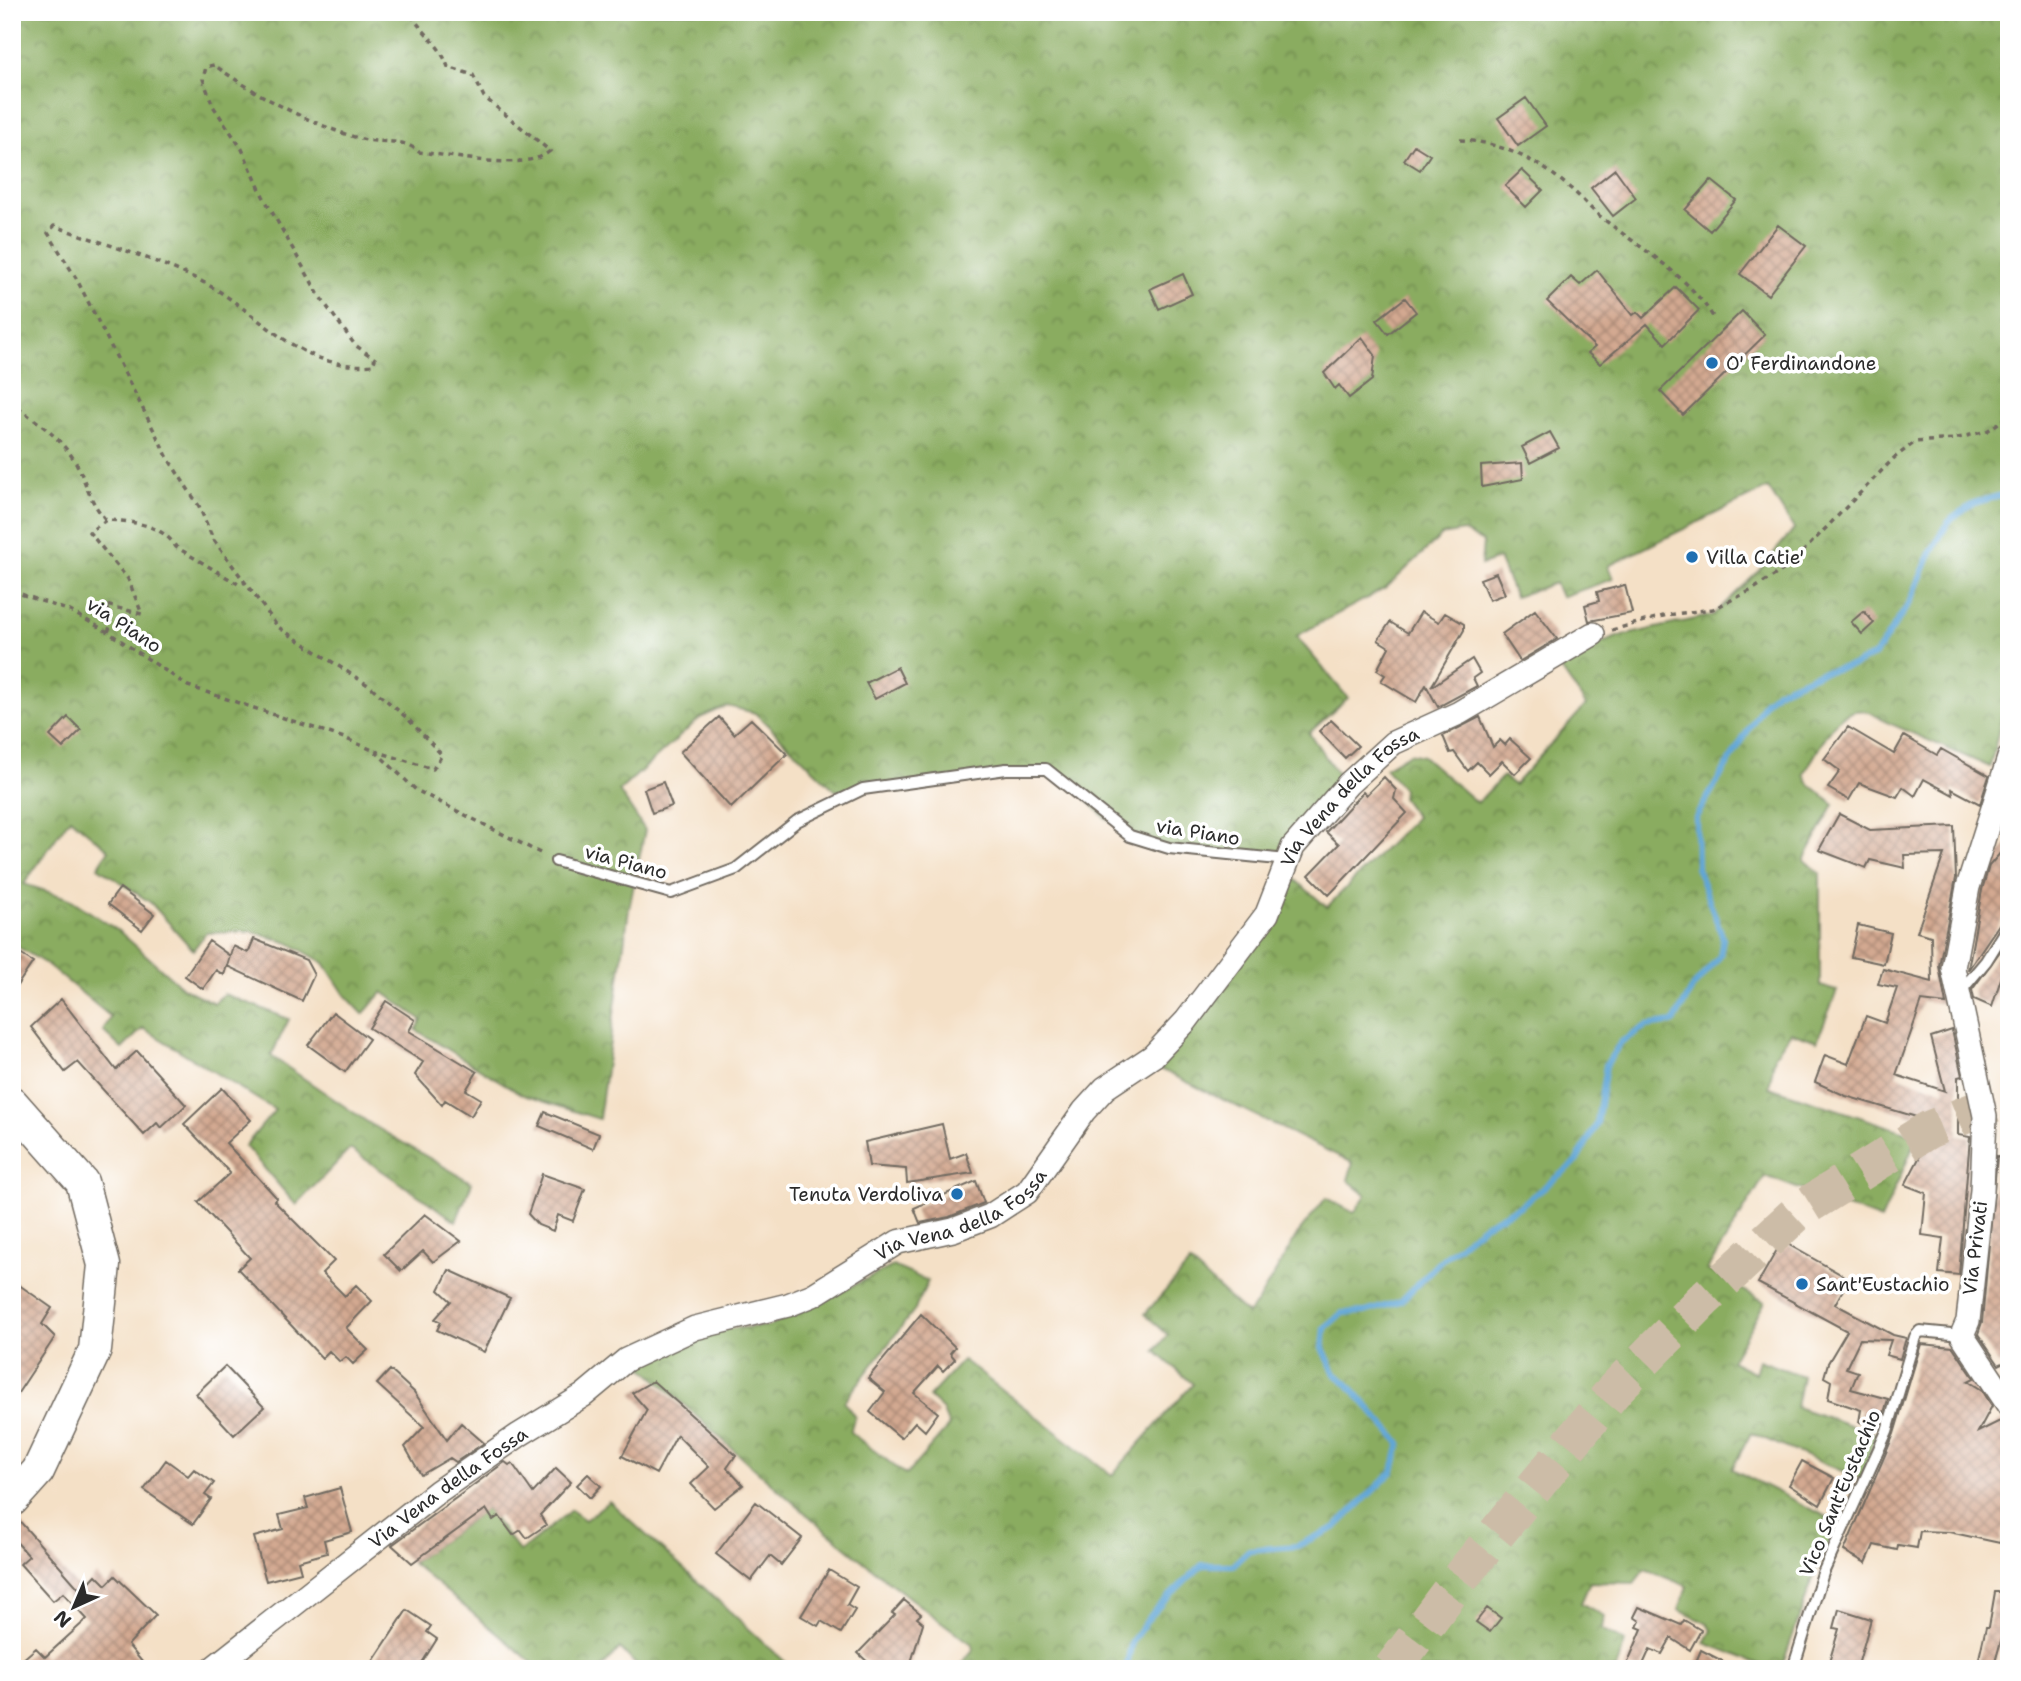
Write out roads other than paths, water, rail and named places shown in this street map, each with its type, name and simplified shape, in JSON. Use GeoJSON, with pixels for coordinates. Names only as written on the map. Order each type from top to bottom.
{"type":"FeatureCollection","features":[{"type":"Feature","properties":{"kind":"main road"},"geometry":{"type":"LineString","coordinates":[[12,1103],[82,1182],[104,1265],[95,1350],[38,1471],[12,1500]]}},
{"type":"Feature","properties":{"kind":"street","name":"Via Vena della Fossa"},"geometry":{"type":"LineString","coordinates":[[212,1669],[437,1492],[519,1435],[584,1395],[626,1360],[695,1328],[788,1305],[813,1295],[898,1242],[953,1230],[990,1216],[1027,1192],[1084,1111],[1105,1088],[1153,1056],[1186,1021],[1267,914],[1293,847],[1324,809],[1393,743],[1458,713],[1593,634]]}},
{"type":"Feature","properties":{"kind":"street","name":"Via Privati"},"geometry":{"type":"LineString","coordinates":[[1962,1335],[1968,1321],[1982,1190],[1985,1116],[1953,968],[1958,927],[2009,758]]}},
{"type":"Feature","properties":{"kind":"street"},"geometry":{"type":"LineString","coordinates":[[1962,1335],[2009,1406]]}},
{"type":"Feature","properties":{"kind":"lane","name":"via Piano"},"geometry":{"type":"LineString","coordinates":[[556,861],[671,893],[736,870],[797,821],[863,789],[1006,769],[1046,769],[1130,836],[1169,848],[1287,860]]}},
{"type":"Feature","properties":{"kind":"lane"},"geometry":{"type":"LineString","coordinates":[[1959,994],[1986,961],[2009,923]]}},
{"type":"Feature","properties":{"kind":"lane","name":"Vico Sant'Eustachio"},"geometry":{"type":"LineString","coordinates":[[1793,1669],[1824,1573],[1887,1431],[1915,1337],[1920,1331],[1962,1335]]}},
{"type":"Feature","properties":{"kind":"waterway"},"geometry":{"type":"LineString","coordinates":[[1126,1669],[1132,1641],[1155,1610],[1202,1565],[1233,1565],[1249,1550],[1297,1546],[1336,1527],[1393,1471],[1400,1443],[1346,1382],[1335,1374],[1323,1348],[1325,1328],[1342,1313],[1365,1312],[1401,1301],[1440,1261],[1484,1225],[1520,1206],[1576,1162],[1597,1124],[1606,1065],[1621,1042],[1646,1026],[1674,1022],[1693,987],[1720,956],[1723,938],[1697,868],[1696,817],[1765,702],[1777,691],[1819,673],[1854,665],[1875,655],[1910,602],[1931,552],[1949,521],[1974,503],[2009,493]]}},
{"type":"Feature","properties":{"kind":"tunnel"},"geometry":{"type":"LineString","coordinates":[[1392,1669],[1464,1573],[1616,1388],[1705,1298],[1800,1210],[1928,1130],[2009,1097]]}},
{"type":"Feature","properties":{"kind":"place","name":"O' Ferdinandone"},"geometry":{"type":"Point","coordinates":[1712,363]}},
{"type":"Feature","properties":{"kind":"place","name":"Villa Catie'"},"geometry":{"type":"Point","coordinates":[1692,557]}},
{"type":"Feature","properties":{"kind":"place","name":"Tenuta Verdoliva"},"geometry":{"type":"Point","coordinates":[957,1194]}},
{"type":"Feature","properties":{"kind":"place","name":"Sant'Eustachio"},"geometry":{"type":"Point","coordinates":[1802,1284]}}]}
